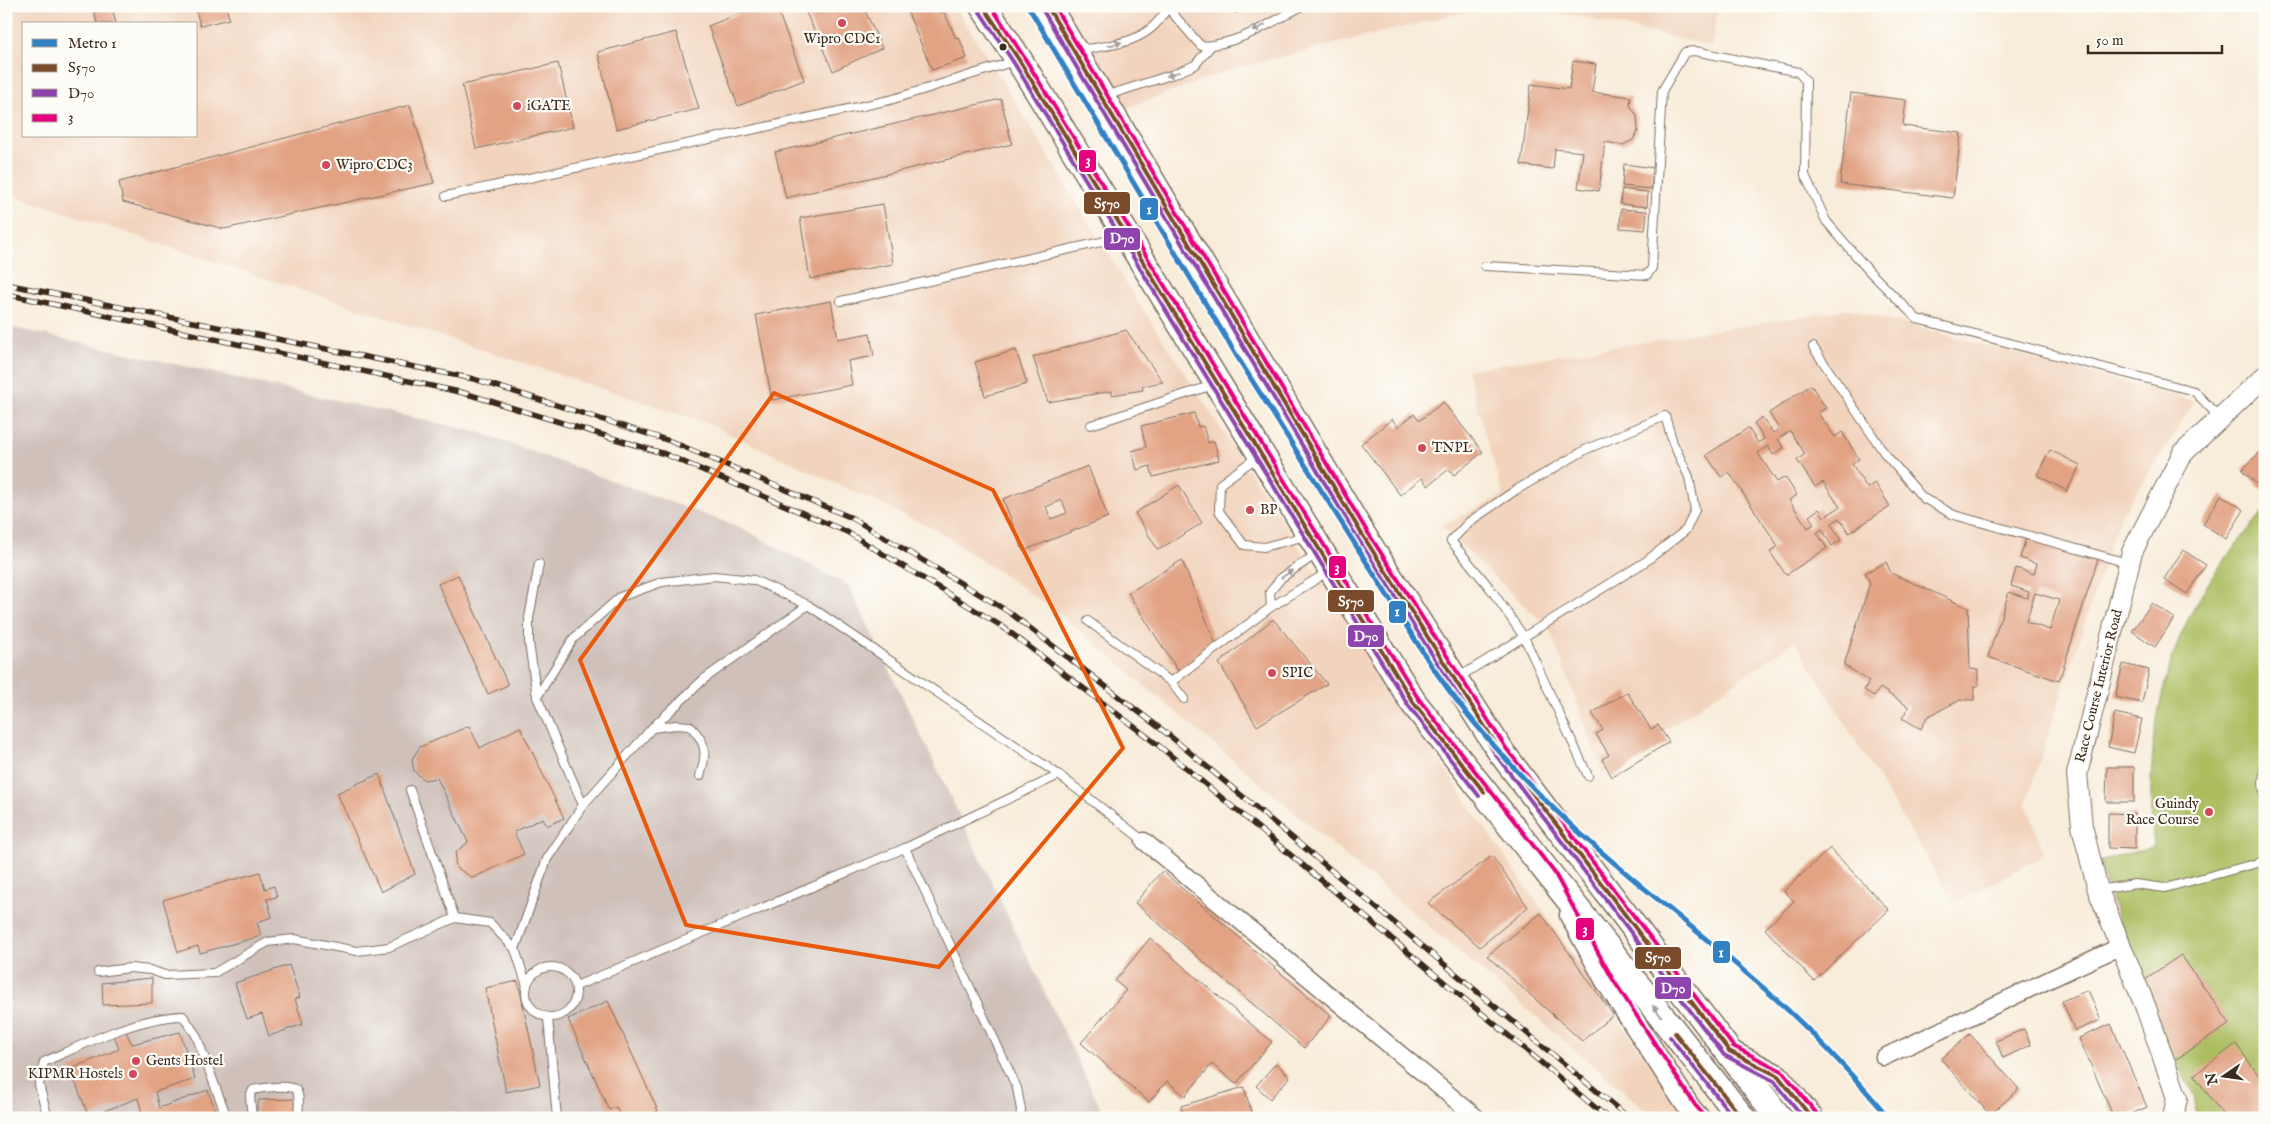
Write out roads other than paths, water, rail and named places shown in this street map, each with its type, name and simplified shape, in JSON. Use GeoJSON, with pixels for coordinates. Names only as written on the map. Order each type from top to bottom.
{"type":"FeatureCollection","features":[{"type":"Feature","properties":{"kind":"main road"},"geometry":{"type":"LineString","coordinates":[[983,6],[1019,60],[1413,702],[1742,1118]]}},
{"type":"Feature","properties":{"kind":"main road"},"geometry":{"type":"LineString","coordinates":[[1047,6],[1360,531],[1507,760],[1779,1118]]}},
{"type":"Feature","properties":{"kind":"main road"},"geometry":{"type":"LineString","coordinates":[[1549,875],[1608,980],[1690,1109],[1698,1118]]}},
{"type":"Feature","properties":{"kind":"main road"},"geometry":{"type":"LineString","coordinates":[[1729,1051],[1778,1076],[1812,1118]]}},
{"type":"Feature","properties":{"kind":"street","name":"Race Course Interior Road"},"geometry":{"type":"LineString","coordinates":[[2173,1118],[2177,1098],[2146,1008],[2098,890],[2082,826],[2077,774],[2132,552],[2184,453],[2265,376]]}},
{"type":"Feature","properties":{"kind":"street"},"geometry":{"type":"LineString","coordinates":[[1144,841],[1477,1118]]}},
{"type":"Feature","properties":{"kind":"street"},"geometry":{"type":"LineString","coordinates":[[1884,1057],[2121,946]]}},
{"type":"Feature","properties":{"kind":"lane"},"geometry":{"type":"LineString","coordinates":[[1069,40],[1088,49],[1141,37],[1168,7],[1201,46],[1211,46],[1240,38],[1302,6]]}},
{"type":"Feature","properties":{"kind":"lane"},"geometry":{"type":"LineString","coordinates":[[1102,97],[1195,65],[1211,46]]}},
{"type":"Feature","properties":{"kind":"lane"},"geometry":{"type":"LineString","coordinates":[[1485,266],[1647,275],[1652,268],[1662,91],[1685,52],[1695,51],[1798,72],[1806,81],[1805,175],[1826,221],[1868,271],[1917,319],[2194,391],[2221,418]]}},
{"type":"Feature","properties":{"kind":"lane"},"geometry":{"type":"LineString","coordinates":[[446,196],[890,100],[1019,60]]}},
{"type":"Feature","properties":{"kind":"lane"},"geometry":{"type":"LineString","coordinates":[[841,301],[1127,236]]}},
{"type":"Feature","properties":{"kind":"lane"},"geometry":{"type":"LineString","coordinates":[[1813,347],[1885,454],[1923,498],[1954,515],[2129,564]]}},
{"type":"Feature","properties":{"kind":"lane"},"geometry":{"type":"LineString","coordinates":[[1091,425],[1218,384]]}},
{"type":"Feature","properties":{"kind":"lane"},"geometry":{"type":"LineString","coordinates":[[1455,680],[1524,637],[1645,562],[1686,530],[1695,510],[1689,476],[1673,443],[1666,416],[1587,449],[1516,490],[1468,522],[1451,541],[1490,588],[1524,637],[1588,776]]}},
{"type":"Feature","properties":{"kind":"lane"},"geometry":{"type":"LineString","coordinates":[[1261,454],[1220,484],[1219,512],[1244,545],[1320,552]]}},
{"type":"Feature","properties":{"kind":"lane"},"geometry":{"type":"LineString","coordinates":[[1172,682],[1271,608],[1318,578],[1320,552]]}},
{"type":"Feature","properties":{"kind":"lane"},"geometry":{"type":"LineString","coordinates":[[1271,608],[1270,592],[1281,578],[1320,552]]}},
{"type":"Feature","properties":{"kind":"lane"},"geometry":{"type":"LineString","coordinates":[[539,564],[529,618],[529,643],[537,697],[583,805]]}},
{"type":"Feature","properties":{"kind":"lane"},"geometry":{"type":"LineString","coordinates":[[537,697],[573,639],[620,597],[662,582],[714,576],[754,580],[808,606],[1059,774],[1144,841]]}},
{"type":"Feature","properties":{"kind":"lane"},"geometry":{"type":"LineString","coordinates":[[515,949],[547,858],[583,805],[652,728],[704,679],[808,606]]}},
{"type":"Feature","properties":{"kind":"lane"},"geometry":{"type":"LineString","coordinates":[[1088,621],[1172,682],[1184,699]]}},
{"type":"Feature","properties":{"kind":"lane"},"geometry":{"type":"LineString","coordinates":[[652,728],[676,725],[690,726],[702,738],[705,760],[700,776]]}},
{"type":"Feature","properties":{"kind":"lane"},"geometry":{"type":"LineString","coordinates":[[2265,765],[2263,783],[2265,800]]}},
{"type":"Feature","properties":{"kind":"lane"},"geometry":{"type":"LineString","coordinates":[[576,986],[905,848],[1059,774]]}},
{"type":"Feature","properties":{"kind":"lane"},"geometry":{"type":"LineString","coordinates":[[410,790],[455,918]]}},
{"type":"Feature","properties":{"kind":"lane"},"geometry":{"type":"LineString","coordinates":[[905,848],[1017,1088],[1021,1110],[1020,1118]]}},
{"type":"Feature","properties":{"kind":"lane"},"geometry":{"type":"LineString","coordinates":[[2098,890],[2134,884],[2165,888],[2265,861]]}},
{"type":"Feature","properties":{"kind":"lane"},"geometry":{"type":"LineString","coordinates":[[98,972],[130,968],[150,970],[165,975],[214,973],[268,942],[294,939],[357,951],[389,947],[455,918],[490,922],[515,949],[527,986],[528,1003],[540,1015],[548,1018],[564,1015],[575,1002],[576,986],[567,972],[551,967],[536,972],[527,986]]}},
{"type":"Feature","properties":{"kind":"lane"},"geometry":{"type":"LineString","coordinates":[[48,1118],[39,1085],[44,1062],[79,1046],[150,1020],[183,1016],[196,1035],[227,1118]]}},
{"type":"Feature","properties":{"kind":"lane"},"geometry":{"type":"LineString","coordinates":[[548,1018],[557,1118]]}},
{"type":"Feature","properties":{"kind":"lane"},"geometry":{"type":"LineString","coordinates":[[252,1118],[250,1096],[253,1090],[290,1087],[296,1090],[299,1098],[298,1118]]}},
{"type":"Feature","properties":{"kind":"railway"},"geometry":{"type":"LineString","coordinates":[[6,284],[474,379],[670,441],[852,518],[1009,612],[1170,736],[1629,1118]]}},
{"type":"Feature","properties":{"kind":"railway"},"geometry":{"type":"LineString","coordinates":[[6,294],[464,393],[665,454],[847,532],[1003,627],[1158,745],[1608,1118]]}},
{"type":"Feature","properties":{"kind":"metro line","name":"1"},"geometry":{"type":"LineString","coordinates":[[1028,6],[1238,358],[1431,665],[1462,708],[1514,768],[1551,806],[1625,872],[1764,988],[1817,1038],[1889,1118]]}},
{"type":"Feature","properties":{"kind":"place","name":"Wipro CDC1"},"geometry":{"type":"Point","coordinates":[842,23]}},
{"type":"Feature","properties":{"kind":"place","name":"iGATE"},"geometry":{"type":"Point","coordinates":[517,106]}},
{"type":"Feature","properties":{"kind":"place","name":"Wipro CDC3"},"geometry":{"type":"Point","coordinates":[326,165]}},
{"type":"Feature","properties":{"kind":"place","name":"TNPL"},"geometry":{"type":"Point","coordinates":[1422,448]}},
{"type":"Feature","properties":{"kind":"place","name":"BP"},"geometry":{"type":"Point","coordinates":[1250,510]}},
{"type":"Feature","properties":{"kind":"place","name":"SPIC"},"geometry":{"type":"Point","coordinates":[1272,673]}},
{"type":"Feature","properties":{"kind":"place","name":"Guindy Race Course"},"geometry":{"type":"Point","coordinates":[2209,812]}},
{"type":"Feature","properties":{"kind":"place","name":"Gents Hostel"},"geometry":{"type":"Point","coordinates":[136,1061]}},
{"type":"Feature","properties":{"kind":"place","name":"KIPMR Hostels"},"geometry":{"type":"Point","coordinates":[133,1074]}}]}
